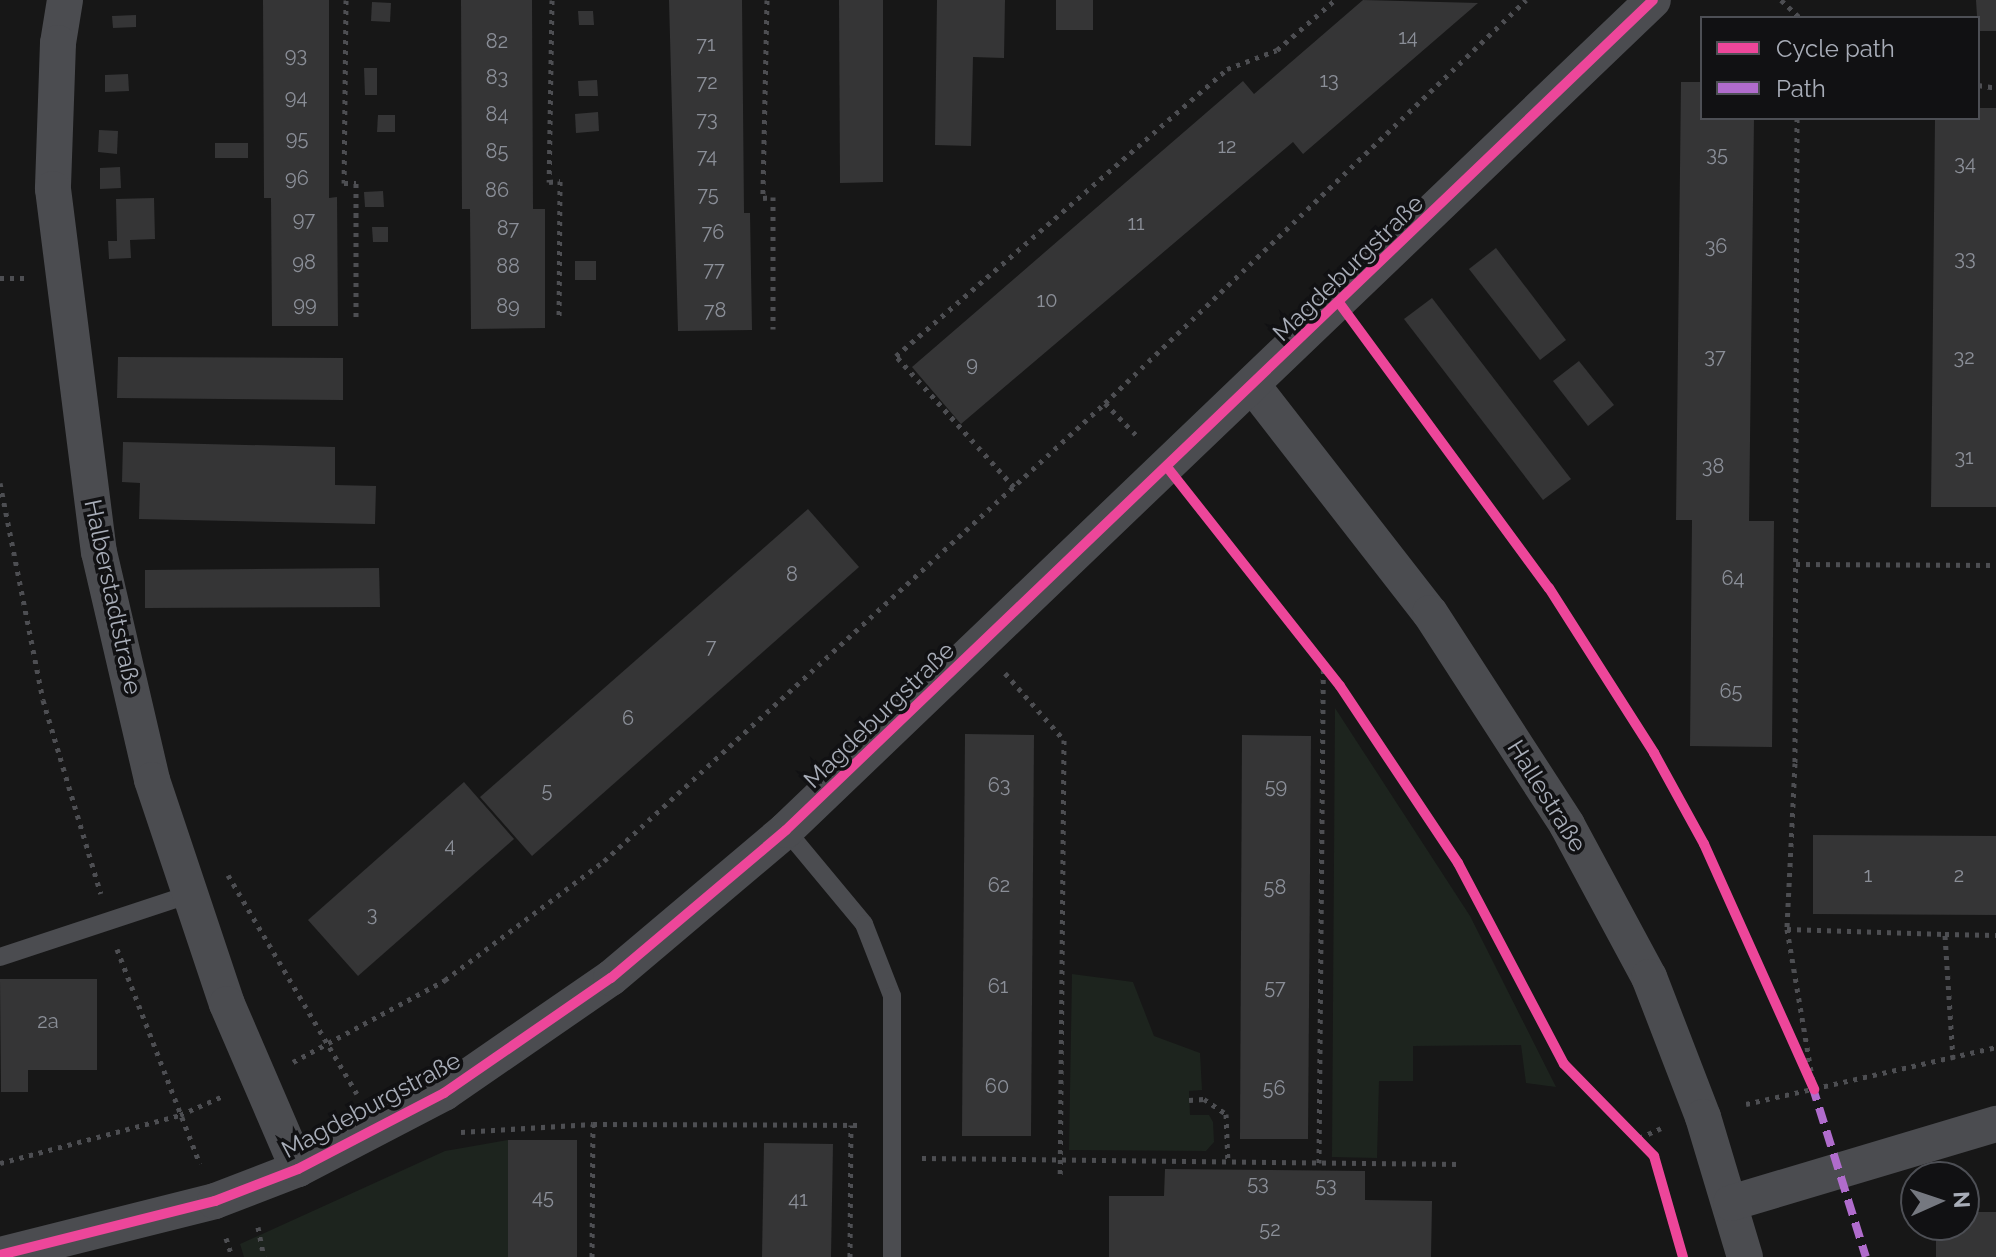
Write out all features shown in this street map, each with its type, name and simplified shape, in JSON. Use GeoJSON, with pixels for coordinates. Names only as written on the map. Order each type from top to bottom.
{"type":"FeatureCollection","features":[{"type":"Feature","properties":{"kind":"street","name":"Halberstadtstraße"},"geometry":{"type":"LineString","coordinates":[[65,0],[55,82],[53,189],[99,552],[152,780],[257,1081],[298,1169]]}},
{"type":"Feature","properties":{"kind":"street","name":"Magdeburgstraße"},"geometry":{"type":"LineString","coordinates":[[0,1255],[215,1201],[298,1169],[444,1093],[611,978],[786,830],[1253,386],[1652,0]]}},
{"type":"Feature","properties":{"kind":"street","name":"Hallestraße"},"geometry":{"type":"LineString","coordinates":[[1253,386],[1430,613],[1567,825],[1649,977],[1731,1203],[1745,1257]]}},
{"type":"Feature","properties":{"kind":"street"},"geometry":{"type":"LineString","coordinates":[[1731,1203],[1996,1124]]}},
{"type":"Feature","properties":{"kind":"lane"},"geometry":{"type":"LineString","coordinates":[[786,830],[864,924],[883,964],[892,996],[892,1257]]}},
{"type":"Feature","properties":{"kind":"lane"},"geometry":{"type":"LineString","coordinates":[[0,957],[190,894]]}},
{"type":"Feature","properties":{"kind":"path"},"geometry":{"type":"LineString","coordinates":[[346,0],[344,183],[356,183],[356,318]]}},
{"type":"Feature","properties":{"kind":"path"},"geometry":{"type":"LineString","coordinates":[[552,0],[549,182],[560,181],[559,316]]}},
{"type":"Feature","properties":{"kind":"path"},"geometry":{"type":"LineString","coordinates":[[767,0],[763,198],[773,197],[773,329]]}},
{"type":"Feature","properties":{"kind":"path"},"geometry":{"type":"LineString","coordinates":[[1014,487],[896,356],[1227,69],[1277,50],[1335,0]]}},
{"type":"Feature","properties":{"kind":"path"},"geometry":{"type":"LineString","coordinates":[[0,1163],[34,1158],[180,1115],[257,1081],[445,980],[604,861],[1105,403],[1526,0]]}},
{"type":"Feature","properties":{"kind":"path"},"geometry":{"type":"LineString","coordinates":[[1781,0],[1798,16]]}},
{"type":"Feature","properties":{"kind":"path"},"geometry":{"type":"LineString","coordinates":[[1797,120],[1796,564],[1787,929],[1814,1089]]}},
{"type":"Feature","properties":{"kind":"path"},"geometry":{"type":"LineString","coordinates":[[1105,403],[1167,467]]}},
{"type":"Feature","properties":{"kind":"path"},"geometry":{"type":"LineString","coordinates":[[0,483],[43,700],[109,923],[180,1115]]}},
{"type":"Feature","properties":{"kind":"path"},"geometry":{"type":"LineString","coordinates":[[1796,564],[1996,565]]}},
{"type":"Feature","properties":{"kind":"path"},"geometry":{"type":"LineString","coordinates":[[981,645],[1064,740],[1060,1178]]}},
{"type":"Feature","properties":{"kind":"path"},"geometry":{"type":"LineString","coordinates":[[1319,1163],[1323,664]]}},
{"type":"Feature","properties":{"kind":"path"},"geometry":{"type":"LineString","coordinates":[[224,868],[330,1042]]}},
{"type":"Feature","properties":{"kind":"path"},"geometry":{"type":"LineString","coordinates":[[1787,929],[1996,935]]}},
{"type":"Feature","properties":{"kind":"path"},"geometry":{"type":"LineString","coordinates":[[1945,934],[1953,1059]]}},
{"type":"Feature","properties":{"kind":"path"},"geometry":{"type":"LineString","coordinates":[[1746,1104],[1996,1047]]}},
{"type":"Feature","properties":{"kind":"path"},"geometry":{"type":"LineString","coordinates":[[1189,1100],[1204,1099],[1226,1114],[1228,1163]]}},
{"type":"Feature","properties":{"kind":"path"},"geometry":{"type":"LineString","coordinates":[[466,1130],[593,1124],[892,1125]]}},
{"type":"Feature","properties":{"kind":"path"},"geometry":{"type":"LineString","coordinates":[[592,1257],[593,1124]]}},
{"type":"Feature","properties":{"kind":"path"},"geometry":{"type":"LineString","coordinates":[[850,1257],[851,1125]]}},
{"type":"Feature","properties":{"kind":"path"},"geometry":{"type":"LineString","coordinates":[[1639,1138],[1661,1128]]}},
{"type":"Feature","properties":{"kind":"path"},"geometry":{"type":"LineString","coordinates":[[892,1158],[1061,1157],[1228,1163],[1461,1164]]}},
{"type":"Feature","properties":{"kind":"shaded area"},"geometry":{"type":"Polygon","coordinates":[[[1335,708],[1470,916],[1556,1087],[1526,1083],[1521,1045],[1413,1046],[1413,1081],[1379,1081],[1377,1158],[1332,1157],[1335,708]]]}},
{"type":"Feature","properties":{"kind":"shaded area"},"geometry":{"type":"Polygon","coordinates":[[[1072,974],[1133,982],[1154,1036],[1200,1053],[1202,1090],[1189,1091],[1190,1115],[1209,1115],[1213,1122],[1214,1142],[1206,1151],[1069,1150],[1072,974]]]}},
{"type":"Feature","properties":{"kind":"shaded area"},"geometry":{"type":"Polygon","coordinates":[[[508,1140],[508,1257],[244,1257],[240,1244],[445,1151],[508,1140]]]}},
{"type":"Feature","properties":{"kind":"building"},"geometry":{"type":"Polygon","coordinates":[[[263,0],[329,0],[329,198],[337,197],[338,326],[272,326],[271,198],[264,198],[263,0]]]}},
{"type":"Feature","properties":{"kind":"building"},"geometry":{"type":"Polygon","coordinates":[[[461,0],[532,0],[533,209],[545,209],[545,328],[471,329],[470,209],[462,209],[461,0]]]}},
{"type":"Feature","properties":{"kind":"building"},"geometry":{"type":"Polygon","coordinates":[[[669,0],[742,0],[744,213],[750,213],[752,330],[678,331],[669,0]]]}},
{"type":"Feature","properties":{"kind":"building"},"geometry":{"type":"Polygon","coordinates":[[[839,0],[883,0],[883,182],[840,183],[839,0]]]}},
{"type":"Feature","properties":{"kind":"building"},"geometry":{"type":"Polygon","coordinates":[[[937,0],[1005,0],[1004,58],[973,57],[971,146],[935,145],[937,0]]]}},
{"type":"Feature","properties":{"kind":"building"},"geometry":{"type":"Polygon","coordinates":[[[1056,0],[1093,0],[1093,30],[1056,30],[1056,0]]]}},
{"type":"Feature","properties":{"kind":"building"},"geometry":{"type":"Polygon","coordinates":[[[1363,0],[1478,3],[1303,154],[1293,142],[961,424],[912,367],[1243,81],[1254,94],[1363,0]]]}},
{"type":"Feature","properties":{"kind":"building"},"geometry":{"type":"Polygon","coordinates":[[[1976,0],[1996,0],[1996,31],[1980,31],[1980,16],[1977,16],[1976,0]]]}},
{"type":"Feature","properties":{"kind":"building"},"geometry":{"type":"Polygon","coordinates":[[[372,2],[391,3],[390,22],[371,21],[372,2]]]}},
{"type":"Feature","properties":{"kind":"building"},"geometry":{"type":"Polygon","coordinates":[[[578,11],[593,11],[594,25],[579,25],[578,11]]]}},
{"type":"Feature","properties":{"kind":"building"},"geometry":{"type":"Polygon","coordinates":[[[136,15],[136,27],[113,28],[112,16],[136,15]]]}},
{"type":"Feature","properties":{"kind":"building"},"geometry":{"type":"Polygon","coordinates":[[[364,68],[377,68],[377,95],[365,95],[364,68]]]}},
{"type":"Feature","properties":{"kind":"building"},"geometry":{"type":"Polygon","coordinates":[[[128,74],[129,91],[105,92],[105,75],[128,74]]]}},
{"type":"Feature","properties":{"kind":"building"},"geometry":{"type":"Polygon","coordinates":[[[597,80],[598,96],[579,96],[578,81],[597,80]]]}},
{"type":"Feature","properties":{"kind":"building"},"geometry":{"type":"Polygon","coordinates":[[[1681,82],[1700,82],[1700,120],[1754,120],[1749,521],[1774,521],[1772,747],[1690,746],[1692,520],[1676,520],[1681,82]]]}},
{"type":"Feature","properties":{"kind":"building"},"geometry":{"type":"Polygon","coordinates":[[[1980,108],[1996,108],[1996,507],[1931,507],[1935,120],[1980,120],[1980,108]]]}},
{"type":"Feature","properties":{"kind":"building"},"geometry":{"type":"Polygon","coordinates":[[[598,112],[599,131],[576,133],[575,114],[598,112]]]}},
{"type":"Feature","properties":{"kind":"building"},"geometry":{"type":"Polygon","coordinates":[[[378,115],[395,115],[395,132],[377,132],[378,115]]]}},
{"type":"Feature","properties":{"kind":"building"},"geometry":{"type":"Polygon","coordinates":[[[99,130],[118,131],[117,154],[98,152],[99,130]]]}},
{"type":"Feature","properties":{"kind":"building"},"geometry":{"type":"Polygon","coordinates":[[[215,143],[248,143],[248,158],[215,158],[215,143]]]}},
{"type":"Feature","properties":{"kind":"building"},"geometry":{"type":"Polygon","coordinates":[[[120,167],[121,188],[100,189],[100,168],[120,167]]]}},
{"type":"Feature","properties":{"kind":"building"},"geometry":{"type":"Polygon","coordinates":[[[383,191],[384,207],[365,207],[364,192],[383,191]]]}},
{"type":"Feature","properties":{"kind":"building"},"geometry":{"type":"Polygon","coordinates":[[[154,198],[155,239],[130,240],[131,258],[109,259],[108,241],[117,241],[116,199],[154,198]]]}},
{"type":"Feature","properties":{"kind":"building"},"geometry":{"type":"Polygon","coordinates":[[[372,227],[388,227],[388,242],[373,242],[372,227]]]}},
{"type":"Feature","properties":{"kind":"building"},"geometry":{"type":"Polygon","coordinates":[[[1496,248],[1566,340],[1540,360],[1469,269],[1496,248]]]}},
{"type":"Feature","properties":{"kind":"building"},"geometry":{"type":"Polygon","coordinates":[[[575,261],[596,261],[596,280],[575,280],[575,261]]]}},
{"type":"Feature","properties":{"kind":"building"},"geometry":{"type":"Polygon","coordinates":[[[1432,298],[1571,479],[1543,500],[1404,319],[1432,298]]]}},
{"type":"Feature","properties":{"kind":"building"},"geometry":{"type":"Polygon","coordinates":[[[118,357],[343,358],[343,400],[117,398],[118,357]]]}},
{"type":"Feature","properties":{"kind":"building"},"geometry":{"type":"Polygon","coordinates":[[[1579,361],[1614,405],[1588,426],[1553,381],[1579,361]]]}},
{"type":"Feature","properties":{"kind":"building"},"geometry":{"type":"Polygon","coordinates":[[[123,442],[335,447],[335,485],[376,486],[375,524],[139,519],[140,483],[122,482],[123,442]]]}},
{"type":"Feature","properties":{"kind":"building"},"geometry":{"type":"Polygon","coordinates":[[[808,509],[859,567],[532,856],[480,797],[808,509]]]}},
{"type":"Feature","properties":{"kind":"building"},"geometry":{"type":"Polygon","coordinates":[[[379,568],[380,607],[145,608],[145,570],[379,568]]]}},
{"type":"Feature","properties":{"kind":"building"},"geometry":{"type":"Polygon","coordinates":[[[965,734],[1034,735],[1031,1136],[962,1136],[965,734]]]}},
{"type":"Feature","properties":{"kind":"building"},"geometry":{"type":"Polygon","coordinates":[[[1242,735],[1311,736],[1308,1139],[1240,1139],[1242,735]]]}},
{"type":"Feature","properties":{"kind":"building"},"geometry":{"type":"Polygon","coordinates":[[[464,782],[514,839],[358,976],[308,920],[464,782]]]}},
{"type":"Feature","properties":{"kind":"building"},"geometry":{"type":"Polygon","coordinates":[[[1813,835],[1996,836],[1996,915],[1813,914],[1813,835]]]}},
{"type":"Feature","properties":{"kind":"building"},"geometry":{"type":"Polygon","coordinates":[[[0,979],[97,979],[97,1070],[28,1070],[28,1092],[1,1092],[0,979]]]}},
{"type":"Feature","properties":{"kind":"building"},"geometry":{"type":"Polygon","coordinates":[[[508,1140],[577,1140],[577,1257],[508,1257],[508,1140]]]}},
{"type":"Feature","properties":{"kind":"building"},"geometry":{"type":"Polygon","coordinates":[[[764,1143],[833,1144],[831,1257],[762,1257],[764,1143]]]}},
{"type":"Feature","properties":{"kind":"building"},"geometry":{"type":"Polygon","coordinates":[[[1165,1169],[1365,1171],[1365,1200],[1432,1201],[1431,1257],[1109,1257],[1109,1196],[1164,1196],[1165,1169]]]}},
{"type":"Feature","properties":{"kind":"building"},"geometry":{"type":"Polygon","coordinates":[[[1980,1212],[1996,1212],[1996,1257],[1936,1257],[1936,1241],[1980,1241],[1980,1212]]]}},
{"type":"Feature","properties":{"kind":"marked path"},"geometry":{"type":"LineString","coordinates":[[1812,1085],[1866,1257]]}},
{"type":"Feature","properties":{"kind":"cycle path"},"geometry":{"type":"LineString","coordinates":[[0,1255],[215,1201],[298,1169],[444,1093],[611,978],[786,830],[1653,0]]}},
{"type":"Feature","properties":{"kind":"cycle path"},"geometry":{"type":"LineString","coordinates":[[1340,304],[1549,588],[1654,753],[1704,844],[1814,1089]]}},
{"type":"Feature","properties":{"kind":"cycle path"},"geometry":{"type":"LineString","coordinates":[[1167,467],[1340,686],[1458,863],[1564,1064],[1654,1156],[1683,1257]]}}]}
